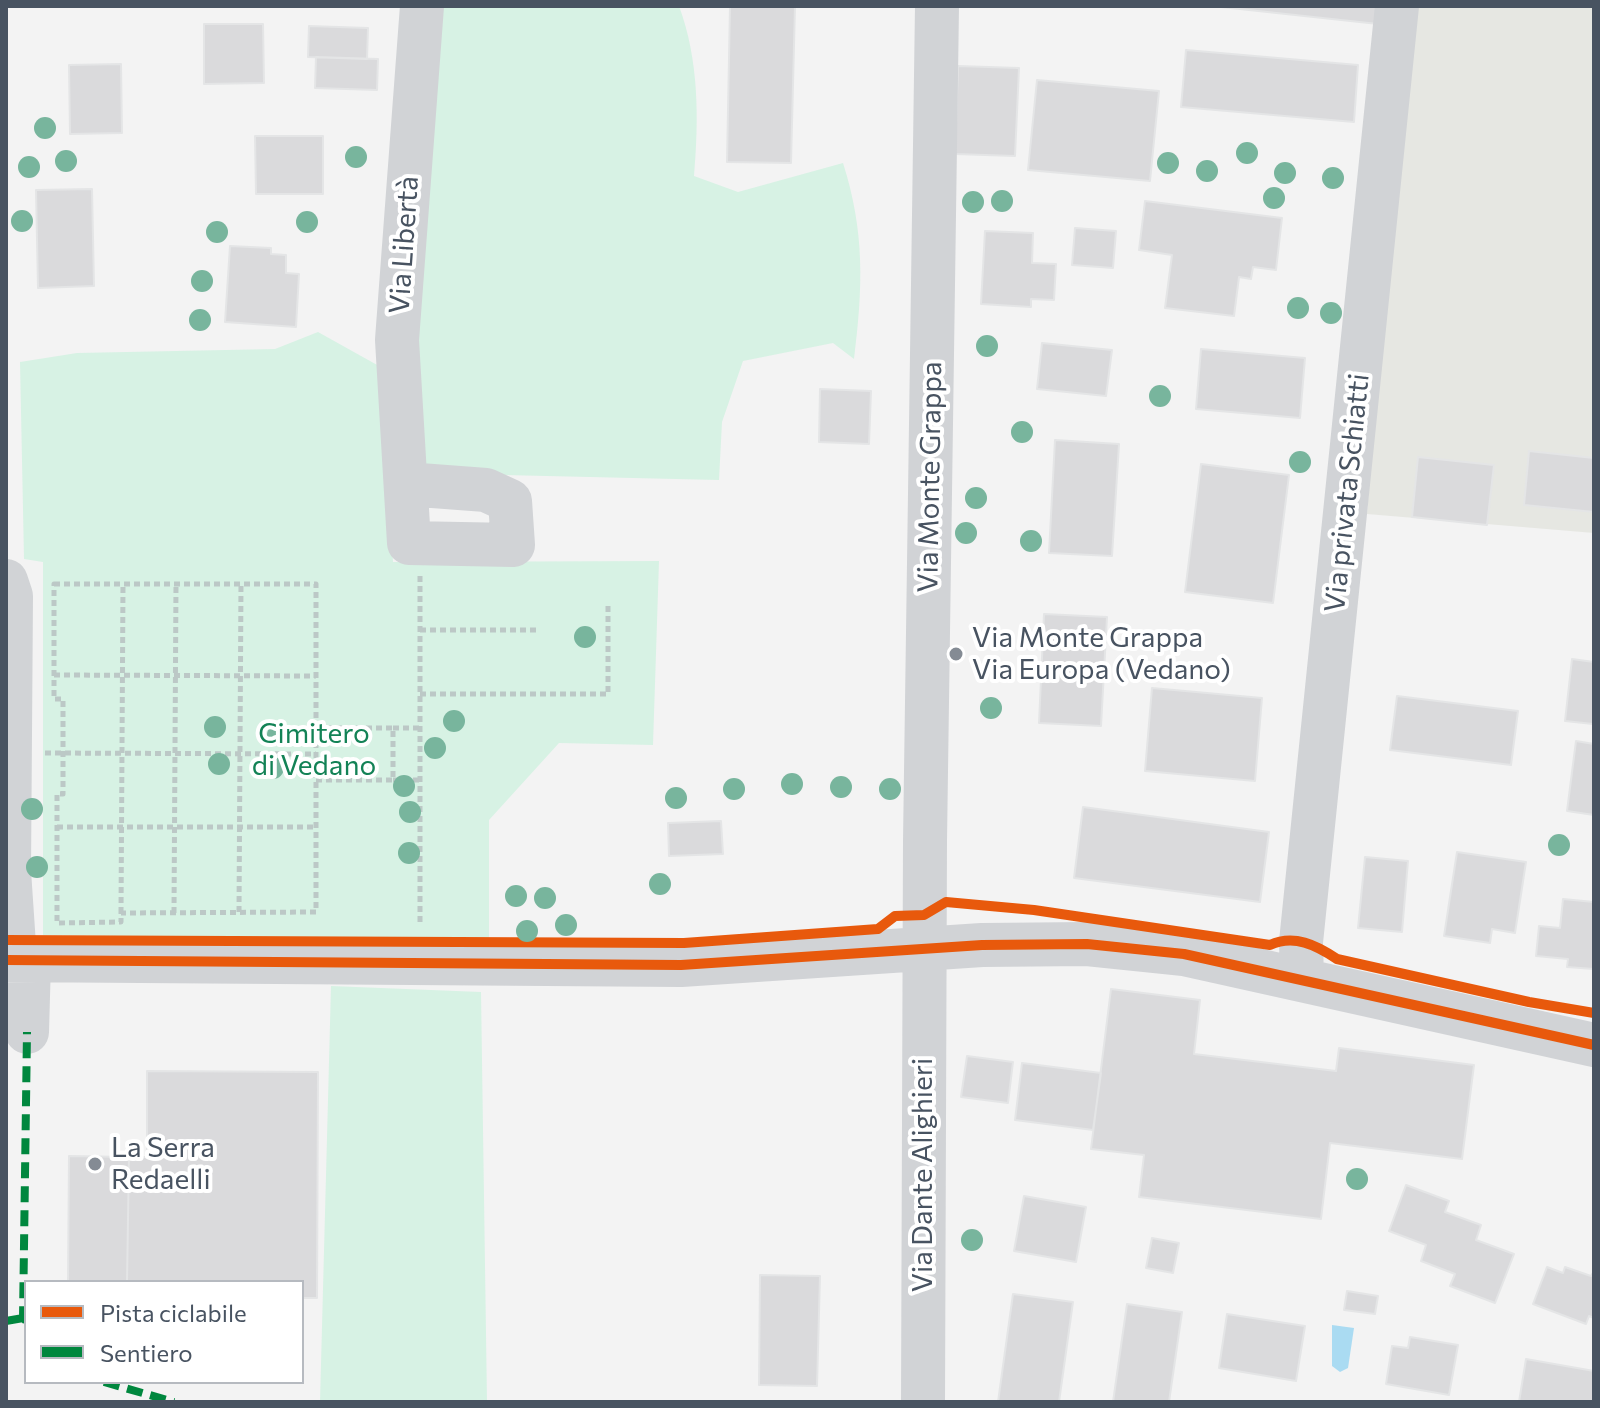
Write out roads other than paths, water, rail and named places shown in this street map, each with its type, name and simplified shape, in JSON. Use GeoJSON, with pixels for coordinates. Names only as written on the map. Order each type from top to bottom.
{"type":"FeatureCollection","features":[{"type":"Feature","properties":{"kind":"street","name":"Via Libertà"},"geometry":{"type":"LineString","coordinates":[[406,484],[397,340],[422,6]]}},
{"type":"Feature","properties":{"kind":"street","name":"Via Monte Grappa"},"geometry":{"type":"LineString","coordinates":[[924,948],[937,6]]}},
{"type":"Feature","properties":{"kind":"street","name":"Via privata Schiatti"},"geometry":{"type":"LineString","coordinates":[[1302,979],[1301,942],[1397,6]]}},
{"type":"Feature","properties":{"kind":"street"},"geometry":{"type":"LineString","coordinates":[[6,581],[11,596],[9,871],[27,1032]]}},
{"type":"Feature","properties":{"kind":"street"},"geometry":{"type":"LineString","coordinates":[[17,961],[681,965],[924,948],[1087,944],[1184,954],[1594,1045]]}},
{"type":"Feature","properties":{"kind":"street","name":"Via Dante Alighieri"},"geometry":{"type":"LineString","coordinates":[[923,1402],[924,948]]}},
{"type":"Feature","properties":{"kind":"water"},"geometry":{"type":"Polygon","coordinates":[[[1332,1325],[1354,1328],[1348,1368],[1340,1372],[1332,1366],[1332,1325]]]}},
{"type":"Feature","properties":{"kind":"place","name":"Via Monte Grappa Via Europa (Vedano)"},"geometry":{"type":"Point","coordinates":[956,654]}},
{"type":"Feature","properties":{"kind":"place","name":"La Serra Redaelli"},"geometry":{"type":"Point","coordinates":[95,1164]}},
{"type":"Feature","properties":{"kind":"park label","name":"Cimitero di Vedano"},"geometry":{"type":"Point","coordinates":[314,750]}}]}
